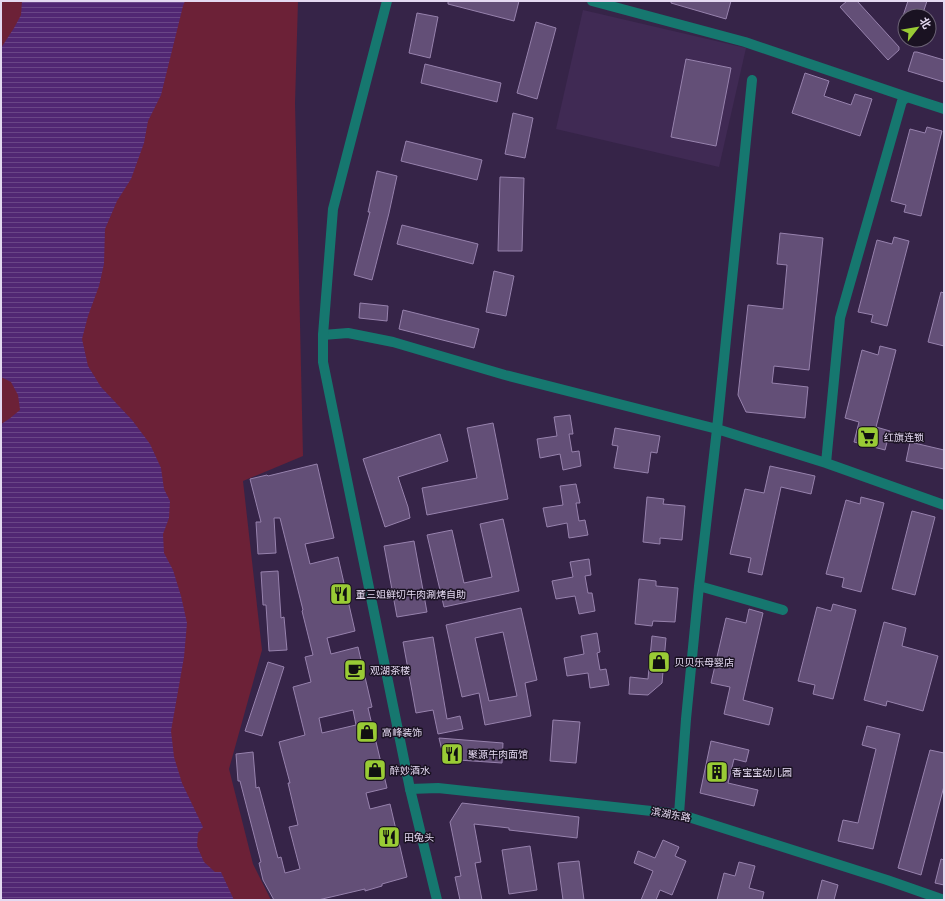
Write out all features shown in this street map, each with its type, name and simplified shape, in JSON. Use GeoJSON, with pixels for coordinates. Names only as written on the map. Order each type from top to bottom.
{"type":"FeatureCollection","features":[{"type":"Feature","properties":{"kind":"street"},"geometry":{"type":"LineString","coordinates":[[387,1],[333,209],[323,335],[323,362],[410,788],[437,900]]}},
{"type":"Feature","properties":{"kind":"street"},"geometry":{"type":"LineString","coordinates":[[592,1],[745,42],[944,109]]}},
{"type":"Feature","properties":{"kind":"street"},"geometry":{"type":"LineString","coordinates":[[679,814],[686,719],[699,586],[717,429],[752,80]]}},
{"type":"Feature","properties":{"kind":"street"},"geometry":{"type":"LineString","coordinates":[[826,463],[840,318],[902,101],[907,97]]}},
{"type":"Feature","properties":{"kind":"street"},"geometry":{"type":"LineString","coordinates":[[323,335],[348,333],[393,342],[505,375],[717,429],[826,463],[944,505]]}},
{"type":"Feature","properties":{"kind":"street"},"geometry":{"type":"LineString","coordinates":[[699,586],[783,610]]}},
{"type":"Feature","properties":{"kind":"street","name":"滨湖东路"},"geometry":{"type":"LineString","coordinates":[[410,788],[438,788],[679,814],[887,880],[944,900]]}},
{"type":"Feature","properties":{"kind":"shaded area"},"geometry":{"type":"Polygon","coordinates":[[[1,1],[298,1],[295,103],[303,456],[243,481],[262,650],[229,769],[253,864],[271,900],[1,900],[1,1]]]}},
{"type":"Feature","properties":{"kind":"shaded area"},"geometry":{"type":"Polygon","coordinates":[[[22,1],[185,1],[161,95],[148,121],[144,143],[131,179],[117,201],[105,229],[104,264],[99,286],[88,316],[82,339],[88,366],[101,387],[132,420],[150,444],[161,468],[164,489],[170,501],[169,518],[163,534],[164,553],[173,570],[187,623],[184,657],[171,731],[174,757],[182,783],[203,827],[198,833],[197,846],[204,862],[215,872],[221,872],[234,900],[1,900],[1,424],[20,410],[18,395],[11,382],[1,377],[1,48],[21,15],[22,1]]]}},
{"type":"Feature","properties":{"kind":"shaded area"},"geometry":{"type":"Polygon","coordinates":[[[583,10],[746,48],[719,167],[556,129],[583,10]]]}},
{"type":"Feature","properties":{"kind":"building"},"geometry":{"type":"Polygon","coordinates":[[[448,1],[519,1],[514,21],[448,4],[448,1]]]}},
{"type":"Feature","properties":{"kind":"building"},"geometry":{"type":"Polygon","coordinates":[[[671,1],[731,1],[726,19],[671,3],[671,1]]]}},
{"type":"Feature","properties":{"kind":"building"},"geometry":{"type":"Polygon","coordinates":[[[847,1],[857,1],[897,45],[899,50],[888,60],[840,7],[847,1]]]}},
{"type":"Feature","properties":{"kind":"building"},"geometry":{"type":"Polygon","coordinates":[[[908,1],[927,1],[925,8],[906,8],[908,1]]]}},
{"type":"Feature","properties":{"kind":"building"},"geometry":{"type":"Polygon","coordinates":[[[417,13],[438,17],[430,58],[409,53],[417,13]]]}},
{"type":"Feature","properties":{"kind":"building"},"geometry":{"type":"Polygon","coordinates":[[[536,22],[556,28],[537,99],[517,93],[536,22]]]}},
{"type":"Feature","properties":{"kind":"building"},"geometry":{"type":"Polygon","coordinates":[[[914,52],[944,60],[944,82],[908,71],[914,52]]]}},
{"type":"Feature","properties":{"kind":"building"},"geometry":{"type":"Polygon","coordinates":[[[686,59],[731,68],[716,146],[671,137],[686,59]]]}},
{"type":"Feature","properties":{"kind":"building"},"geometry":{"type":"Polygon","coordinates":[[[425,64],[501,83],[497,102],[421,83],[425,64]]]}},
{"type":"Feature","properties":{"kind":"building"},"geometry":{"type":"Polygon","coordinates":[[[805,73],[829,81],[824,96],[851,105],[855,94],[872,99],[860,136],[792,113],[805,73]]]}},
{"type":"Feature","properties":{"kind":"building"},"geometry":{"type":"Polygon","coordinates":[[[513,113],[533,118],[525,158],[505,154],[513,113]]]}},
{"type":"Feature","properties":{"kind":"building"},"geometry":{"type":"Polygon","coordinates":[[[927,127],[942,131],[921,216],[904,212],[906,205],[891,201],[910,129],[925,133],[927,127]]]}},
{"type":"Feature","properties":{"kind":"building"},"geometry":{"type":"Polygon","coordinates":[[[406,141],[482,160],[477,180],[401,161],[406,141]]]}},
{"type":"Feature","properties":{"kind":"building"},"geometry":{"type":"Polygon","coordinates":[[[377,171],[397,176],[372,280],[354,275],[370,212],[368,212],[377,171]]]}},
{"type":"Feature","properties":{"kind":"building"},"geometry":{"type":"Polygon","coordinates":[[[500,177],[524,178],[522,251],[498,251],[500,177]]]}},
{"type":"Feature","properties":{"kind":"building"},"geometry":{"type":"Polygon","coordinates":[[[402,225],[478,244],[473,264],[397,244],[402,225]]]}},
{"type":"Feature","properties":{"kind":"building"},"geometry":{"type":"Polygon","coordinates":[[[780,233],[823,238],[809,370],[774,366],[772,383],[808,387],[805,418],[746,412],[738,395],[748,305],[783,309],[787,265],[777,264],[780,233]]]}},
{"type":"Feature","properties":{"kind":"building"},"geometry":{"type":"Polygon","coordinates":[[[894,237],[909,241],[887,326],[871,322],[873,315],[858,312],[877,240],[892,244],[894,237]]]}},
{"type":"Feature","properties":{"kind":"building"},"geometry":{"type":"Polygon","coordinates":[[[494,271],[514,276],[506,316],[486,312],[494,271]]]}},
{"type":"Feature","properties":{"kind":"building"},"geometry":{"type":"Polygon","coordinates":[[[941,292],[944,293],[944,346],[928,342],[941,292]]]}},
{"type":"Feature","properties":{"kind":"building"},"geometry":{"type":"Polygon","coordinates":[[[360,303],[388,306],[387,321],[359,318],[360,303]]]}},
{"type":"Feature","properties":{"kind":"building"},"geometry":{"type":"Polygon","coordinates":[[[403,310],[479,329],[474,348],[399,329],[403,310]]]}},
{"type":"Feature","properties":{"kind":"building"},"geometry":{"type":"Polygon","coordinates":[[[880,346],[896,350],[876,427],[890,431],[885,450],[854,442],[859,422],[845,418],[862,350],[878,355],[880,346]]]}},
{"type":"Feature","properties":{"kind":"building"},"geometry":{"type":"Polygon","coordinates":[[[570,415],[573,434],[569,434],[572,452],[579,451],[581,466],[563,470],[560,454],[540,458],[537,439],[557,436],[554,417],[570,415]]]}},
{"type":"Feature","properties":{"kind":"building"},"geometry":{"type":"Polygon","coordinates":[[[493,423],[508,499],[427,515],[422,488],[477,478],[467,428],[493,423]]]}},
{"type":"Feature","properties":{"kind":"building"},"geometry":{"type":"Polygon","coordinates":[[[615,428],[660,436],[657,453],[651,452],[648,473],[614,468],[618,446],[612,445],[615,428]]]}},
{"type":"Feature","properties":{"kind":"building"},"geometry":{"type":"Polygon","coordinates":[[[440,434],[448,461],[398,477],[410,518],[385,527],[363,459],[440,434]]]}},
{"type":"Feature","properties":{"kind":"building"},"geometry":{"type":"Polygon","coordinates":[[[910,442],[944,450],[944,469],[906,461],[910,442]]]}},
{"type":"Feature","properties":{"kind":"building"},"geometry":{"type":"Polygon","coordinates":[[[317,464],[334,538],[305,544],[310,564],[338,557],[355,631],[327,638],[331,654],[358,647],[372,707],[368,708],[387,788],[366,793],[370,809],[390,804],[407,877],[382,884],[382,886],[365,891],[365,889],[318,900],[274,900],[263,880],[259,863],[261,862],[240,781],[238,781],[236,754],[253,752],[256,788],[259,787],[278,858],[281,857],[285,873],[300,869],[289,827],[298,825],[288,783],[290,783],[279,742],[305,735],[293,687],[311,682],[305,657],[313,655],[280,518],[274,518],[276,553],[258,554],[256,522],[261,522],[250,479],[317,464]],[[353,710],[319,718],[322,733],[356,725],[353,710]]]}},
{"type":"Feature","properties":{"kind":"building"},"geometry":{"type":"Polygon","coordinates":[[[770,466],[815,476],[811,494],[781,487],[762,575],[748,572],[751,558],[730,554],[745,489],[764,493],[770,466]]]}},
{"type":"Feature","properties":{"kind":"building"},"geometry":{"type":"Polygon","coordinates":[[[576,484],[580,503],[576,503],[579,521],[585,520],[588,535],[569,538],[567,523],[547,527],[543,508],[563,505],[560,486],[576,484]]]}},
{"type":"Feature","properties":{"kind":"building"},"geometry":{"type":"Polygon","coordinates":[[[647,497],[664,499],[663,504],[685,506],[682,540],[660,538],[660,544],[643,542],[647,497]]]}},
{"type":"Feature","properties":{"kind":"building"},"geometry":{"type":"Polygon","coordinates":[[[861,497],[884,503],[861,592],[842,587],[844,578],[826,574],[846,500],[860,504],[861,497]]]}},
{"type":"Feature","properties":{"kind":"building"},"geometry":{"type":"Polygon","coordinates":[[[912,511],[935,517],[915,595],[892,589],[912,511]]]}},
{"type":"Feature","properties":{"kind":"building"},"geometry":{"type":"Polygon","coordinates":[[[503,519],[519,591],[444,607],[427,535],[452,530],[464,583],[492,577],[480,524],[503,519]]]}},
{"type":"Feature","properties":{"kind":"building"},"geometry":{"type":"Polygon","coordinates":[[[414,541],[427,612],[397,617],[384,546],[414,541]]]}},
{"type":"Feature","properties":{"kind":"building"},"geometry":{"type":"Polygon","coordinates":[[[589,559],[591,575],[585,576],[588,593],[592,593],[595,611],[579,614],[575,596],[556,599],[552,581],[573,577],[570,562],[589,559]]]}},
{"type":"Feature","properties":{"kind":"building"},"geometry":{"type":"Polygon","coordinates":[[[278,571],[281,618],[284,617],[287,650],[269,651],[266,605],[263,605],[261,572],[278,571]]]}},
{"type":"Feature","properties":{"kind":"building"},"geometry":{"type":"Polygon","coordinates":[[[639,579],[656,581],[656,586],[678,588],[675,622],[653,621],[652,626],[635,624],[639,579]]]}},
{"type":"Feature","properties":{"kind":"building"},"geometry":{"type":"Polygon","coordinates":[[[833,604],[856,610],[833,699],[813,694],[815,685],[798,681],[817,607],[831,611],[833,604]]]}},
{"type":"Feature","properties":{"kind":"building"},"geometry":{"type":"Polygon","coordinates":[[[521,608],[537,680],[525,683],[531,716],[485,725],[479,693],[462,697],[446,625],[521,608]],[[503,632],[475,638],[489,701],[517,696],[503,632]]]}},
{"type":"Feature","properties":{"kind":"building"},"geometry":{"type":"Polygon","coordinates":[[[749,609],[763,613],[743,700],[773,708],[769,725],[724,714],[730,687],[711,683],[726,618],[746,623],[749,609]]]}},
{"type":"Feature","properties":{"kind":"building"},"geometry":{"type":"Polygon","coordinates":[[[884,622],[906,628],[902,646],[938,656],[923,711],[887,701],[886,706],[864,700],[884,622]]]}},
{"type":"Feature","properties":{"kind":"building"},"geometry":{"type":"Polygon","coordinates":[[[597,633],[600,652],[597,653],[600,670],[606,669],[609,685],[590,688],[588,673],[567,676],[564,658],[584,654],[581,636],[597,633]]]}},
{"type":"Feature","properties":{"kind":"building"},"geometry":{"type":"Polygon","coordinates":[[[652,636],[666,638],[662,683],[648,695],[629,694],[630,677],[648,679],[652,636]]]}},
{"type":"Feature","properties":{"kind":"building"},"geometry":{"type":"Polygon","coordinates":[[[433,637],[447,719],[460,716],[463,729],[438,734],[433,710],[416,713],[403,642],[433,637]]]}},
{"type":"Feature","properties":{"kind":"building"},"geometry":{"type":"Polygon","coordinates":[[[268,662],[284,667],[262,736],[245,731],[268,662]]]}},
{"type":"Feature","properties":{"kind":"building"},"geometry":{"type":"Polygon","coordinates":[[[553,720],[580,722],[576,763],[550,761],[553,720]]]}},
{"type":"Feature","properties":{"kind":"building"},"geometry":{"type":"Polygon","coordinates":[[[867,726],[900,734],[873,849],[838,841],[843,820],[858,823],[876,749],[862,745],[867,726]]]}},
{"type":"Feature","properties":{"kind":"building"},"geometry":{"type":"Polygon","coordinates":[[[439,738],[503,743],[502,763],[444,759],[439,738]]]}},
{"type":"Feature","properties":{"kind":"building","name":"香宝宝幼儿园"},"geometry":{"type":"Polygon","coordinates":[[[711,741],[749,750],[746,762],[734,759],[728,783],[758,790],[754,806],[700,793],[711,741]]]}},
{"type":"Feature","properties":{"kind":"building"},"geometry":{"type":"Polygon","coordinates":[[[930,750],[944,753],[944,786],[921,875],[898,868],[930,750]]]}},
{"type":"Feature","properties":{"kind":"building"},"geometry":{"type":"Polygon","coordinates":[[[462,803],[579,817],[577,838],[509,830],[509,828],[474,824],[481,862],[475,863],[482,900],[460,900],[455,877],[461,876],[450,822],[462,803]]]}},
{"type":"Feature","properties":{"kind":"building"},"geometry":{"type":"Polygon","coordinates":[[[663,840],[679,847],[675,856],[686,861],[672,895],[660,890],[656,900],[641,900],[653,871],[634,863],[638,851],[655,858],[663,840]]]}},
{"type":"Feature","properties":{"kind":"building"},"geometry":{"type":"Polygon","coordinates":[[[530,846],[537,890],[509,894],[502,850],[530,846]]]}},
{"type":"Feature","properties":{"kind":"building"},"geometry":{"type":"Polygon","coordinates":[[[941,859],[944,860],[944,885],[935,883],[941,859]]]}},
{"type":"Feature","properties":{"kind":"building"},"geometry":{"type":"Polygon","coordinates":[[[579,861],[584,900],[563,900],[558,863],[579,861]]]}},
{"type":"Feature","properties":{"kind":"building"},"geometry":{"type":"Polygon","coordinates":[[[739,862],[755,866],[749,888],[764,892],[762,900],[717,900],[724,873],[735,876],[739,862]]]}},
{"type":"Feature","properties":{"kind":"building"},"geometry":{"type":"Polygon","coordinates":[[[822,880],[838,885],[834,900],[817,900],[822,880]]]}},
{"type":"Feature","properties":{"kind":"place","name":"红旗连锁"},"geometry":{"type":"Point","coordinates":[868,437]}},
{"type":"Feature","properties":{"kind":"place","name":"董三姐鲜切牛肉涮烤自助"},"geometry":{"type":"Point","coordinates":[341,594]}},
{"type":"Feature","properties":{"kind":"place","name":"贝贝乐母婴店"},"geometry":{"type":"Point","coordinates":[659,662]}},
{"type":"Feature","properties":{"kind":"place","name":"观湖茶楼"},"geometry":{"type":"Point","coordinates":[355,670]}},
{"type":"Feature","properties":{"kind":"place","name":"高峰装饰"},"geometry":{"type":"Point","coordinates":[367,732]}},
{"type":"Feature","properties":{"kind":"place","name":"聚源牛肉面馆"},"geometry":{"type":"Point","coordinates":[452,754]}},
{"type":"Feature","properties":{"kind":"place","name":"醉妙酒水"},"geometry":{"type":"Point","coordinates":[375,770]}},
{"type":"Feature","properties":{"kind":"place","name":"香宝宝幼儿园"},"geometry":{"type":"Point","coordinates":[717,772]}},
{"type":"Feature","properties":{"kind":"place","name":"田兔头"},"geometry":{"type":"Point","coordinates":[389,837]}}]}
